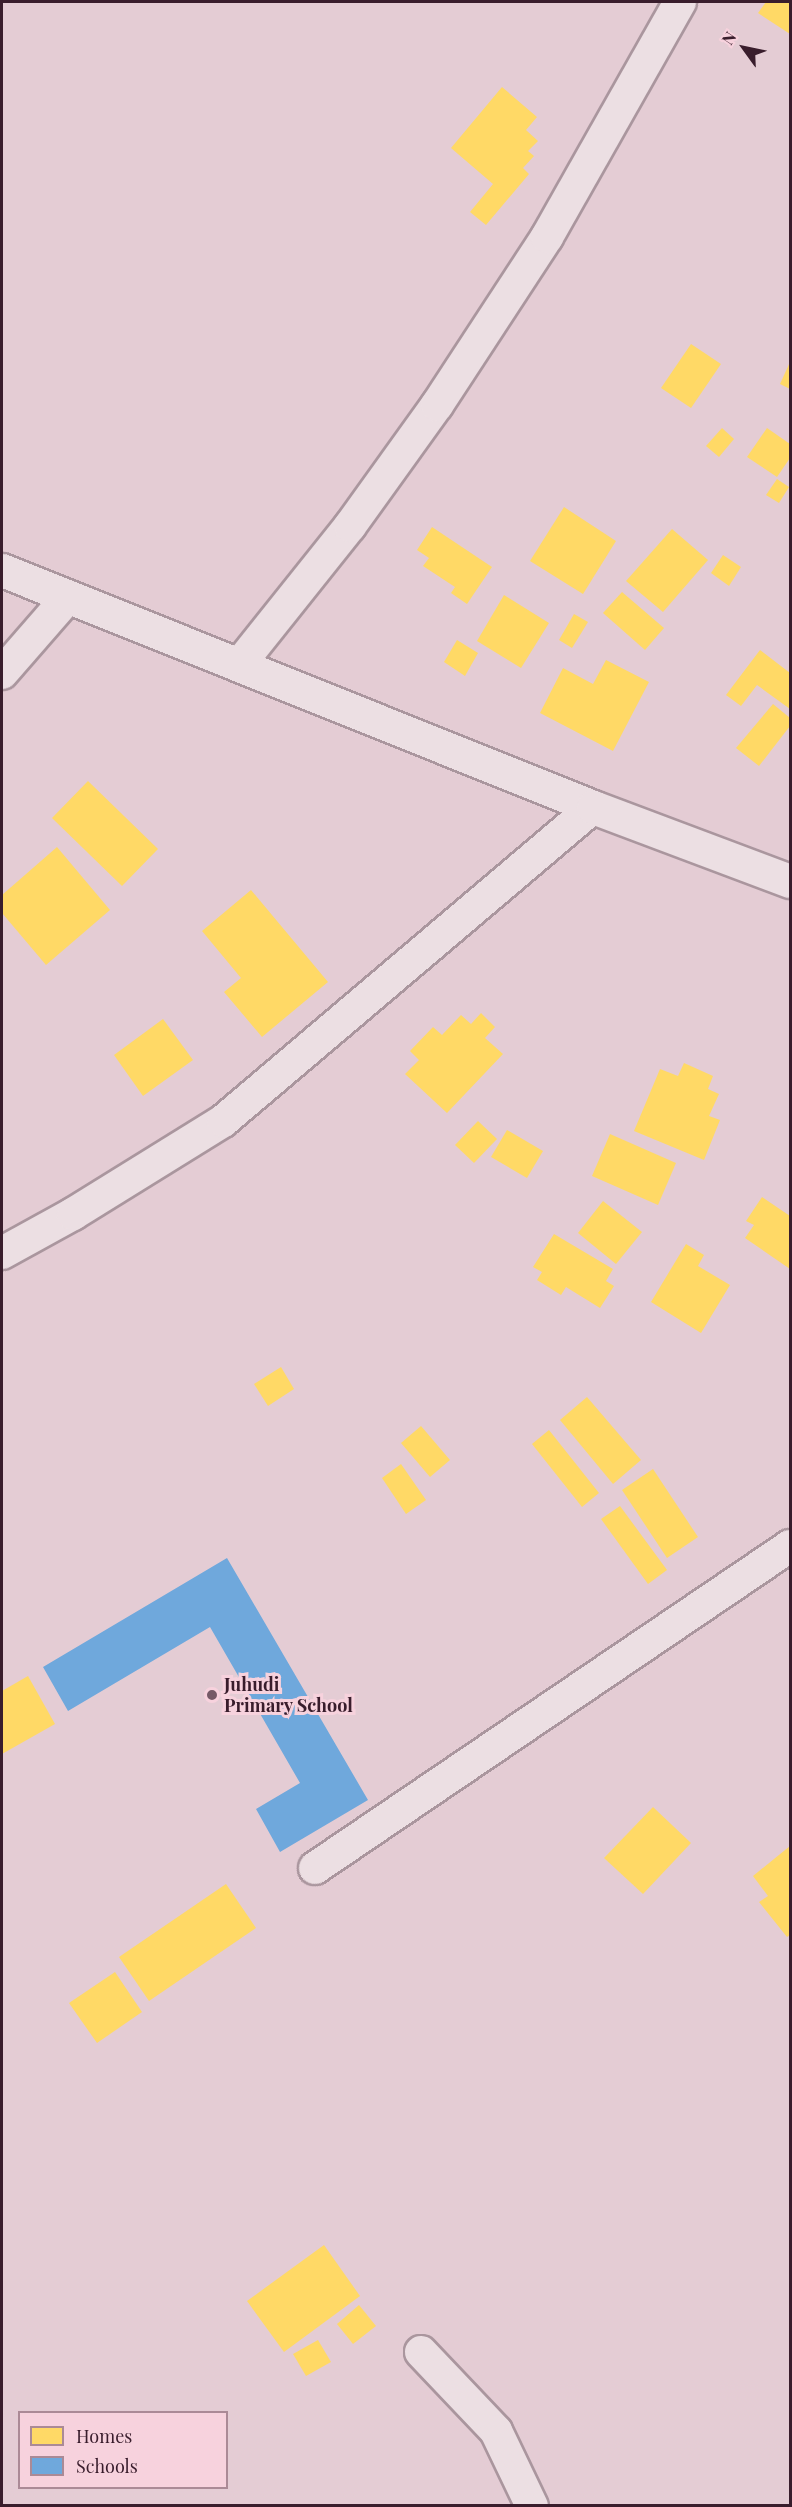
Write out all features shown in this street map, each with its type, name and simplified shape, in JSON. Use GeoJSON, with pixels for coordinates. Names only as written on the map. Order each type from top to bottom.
{"type":"FeatureCollection","features":[{"type":"Feature","properties":{"kind":"street"},"geometry":{"type":"LineString","coordinates":[[239,665],[350,526],[443,395],[547,237],[680,2]]}},
{"type":"Feature","properties":{"kind":"street"},"geometry":{"type":"LineString","coordinates":[[2,570],[593,807],[790,881]]}},
{"type":"Feature","properties":{"kind":"street"},"geometry":{"type":"LineString","coordinates":[[2,673],[68,597]]}},
{"type":"Feature","properties":{"kind":"street"},"geometry":{"type":"LineString","coordinates":[[2,1253],[73,1214],[223,1121],[593,807]]}},
{"type":"Feature","properties":{"kind":"street"},"geometry":{"type":"LineString","coordinates":[[315,1868],[790,1546]]}},
{"type":"Feature","properties":{"kind":"street"},"geometry":{"type":"LineString","coordinates":[[421,2352],[496,2431],[532,2505]]}},
{"type":"Feature","properties":{"kind":"building: Homes"},"geometry":{"type":"Polygon","coordinates":[[[766,2],[790,2],[790,34],[758,13],[766,2]]]}},
{"type":"Feature","properties":{"kind":"building: Homes"},"geometry":{"type":"Polygon","coordinates":[[[502,87],[537,117],[526,130],[538,141],[528,151],[534,156],[523,168],[529,174],[486,225],[470,212],[493,184],[451,148],[502,87]]]}},
{"type":"Feature","properties":{"kind":"building: Homes"},"geometry":{"type":"Polygon","coordinates":[[[691,344],[721,364],[691,408],[661,388],[691,344]]]}},
{"type":"Feature","properties":{"kind":"building: Homes"},"geometry":{"type":"Polygon","coordinates":[[[790,362],[790,389],[780,384],[790,362]]]}},
{"type":"Feature","properties":{"kind":"building: Homes"},"geometry":{"type":"Polygon","coordinates":[[[722,428],[734,439],[719,457],[706,446],[722,428]]]}},
{"type":"Feature","properties":{"kind":"building: Homes"},"geometry":{"type":"Polygon","coordinates":[[[767,428],[790,444],[790,458],[777,477],[747,457],[767,428]]]}},
{"type":"Feature","properties":{"kind":"building: Homes"},"geometry":{"type":"Polygon","coordinates":[[[777,479],[789,487],[779,503],[766,495],[777,479]]]}},
{"type":"Feature","properties":{"kind":"building: Homes"},"geometry":{"type":"Polygon","coordinates":[[[564,507],[616,541],[583,594],[530,561],[564,507]]]}},
{"type":"Feature","properties":{"kind":"building: Homes"},"geometry":{"type":"Polygon","coordinates":[[[432,527],[492,567],[467,604],[451,593],[455,587],[423,566],[429,558],[417,550],[432,527]]]}},
{"type":"Feature","properties":{"kind":"building: Homes"},"geometry":{"type":"Polygon","coordinates":[[[672,529],[708,560],[663,612],[626,581],[672,529]]]}},
{"type":"Feature","properties":{"kind":"building: Homes"},"geometry":{"type":"Polygon","coordinates":[[[723,555],[741,567],[729,586],[711,573],[723,555]]]}},
{"type":"Feature","properties":{"kind":"building: Homes"},"geometry":{"type":"Polygon","coordinates":[[[622,592],[664,628],[645,650],[603,613],[622,592]]]}},
{"type":"Feature","properties":{"kind":"building: Homes"},"geometry":{"type":"Polygon","coordinates":[[[504,595],[549,623],[521,668],[477,641],[504,595]]]}},
{"type":"Feature","properties":{"kind":"building: Homes"},"geometry":{"type":"Polygon","coordinates":[[[574,614],[588,622],[572,648],[559,640],[574,614]]]}},
{"type":"Feature","properties":{"kind":"building: Homes"},"geometry":{"type":"Polygon","coordinates":[[[457,640],[478,653],[465,676],[444,662],[457,640]]]}},
{"type":"Feature","properties":{"kind":"building: Homes"},"geometry":{"type":"Polygon","coordinates":[[[760,650],[790,673],[790,709],[757,685],[741,706],[726,695],[760,650]]]}},
{"type":"Feature","properties":{"kind":"building: Homes"},"geometry":{"type":"Polygon","coordinates":[[[606,660],[649,682],[613,751],[540,713],[563,668],[593,684],[606,660]]]}},
{"type":"Feature","properties":{"kind":"building: Homes"},"geometry":{"type":"Polygon","coordinates":[[[773,704],[790,718],[790,726],[759,766],[736,748],[773,704]]]}},
{"type":"Feature","properties":{"kind":"building: Homes"},"geometry":{"type":"Polygon","coordinates":[[[88,781],[158,849],[122,886],[52,818],[88,781]]]}},
{"type":"Feature","properties":{"kind":"building: Homes"},"geometry":{"type":"Polygon","coordinates":[[[57,847],[110,910],[46,965],[2,913],[2,895],[57,847]]]}},
{"type":"Feature","properties":{"kind":"building: Homes"},"geometry":{"type":"Polygon","coordinates":[[[251,890],[328,982],[262,1037],[224,992],[241,978],[202,931],[251,890]]]}},
{"type":"Feature","properties":{"kind":"building: Homes"},"geometry":{"type":"Polygon","coordinates":[[[481,1013],[495,1027],[485,1038],[503,1054],[447,1113],[405,1074],[419,1060],[410,1051],[433,1027],[442,1035],[461,1015],[471,1024],[481,1013]]]}},
{"type":"Feature","properties":{"kind":"building: Homes"},"geometry":{"type":"Polygon","coordinates":[[[163,1019],[193,1060],[143,1096],[114,1055],[163,1019]]]}},
{"type":"Feature","properties":{"kind":"building: Homes"},"geometry":{"type":"Polygon","coordinates":[[[684,1063],[713,1076],[708,1089],[719,1094],[709,1116],[720,1120],[704,1160],[634,1131],[660,1069],[678,1076],[684,1063]]]}},
{"type":"Feature","properties":{"kind":"building: Homes"},"geometry":{"type":"Polygon","coordinates":[[[478,1121],[497,1139],[474,1163],[455,1145],[478,1121]]]}},
{"type":"Feature","properties":{"kind":"building: Homes"},"geometry":{"type":"Polygon","coordinates":[[[507,1130],[543,1151],[527,1178],[491,1157],[507,1130]]]}},
{"type":"Feature","properties":{"kind":"building: Homes"},"geometry":{"type":"Polygon","coordinates":[[[610,1134],[676,1163],[658,1205],[592,1176],[610,1134]]]}},
{"type":"Feature","properties":{"kind":"building: Homes"},"geometry":{"type":"Polygon","coordinates":[[[762,1197],[790,1216],[790,1269],[745,1238],[754,1225],[746,1221],[762,1197]]]}},
{"type":"Feature","properties":{"kind":"building: Homes"},"geometry":{"type":"Polygon","coordinates":[[[603,1201],[642,1232],[616,1264],[578,1233],[603,1201]]]}},
{"type":"Feature","properties":{"kind":"building: Homes"},"geometry":{"type":"Polygon","coordinates":[[[554,1234],[613,1269],[606,1281],[614,1286],[600,1308],[566,1287],[561,1295],[537,1280],[542,1272],[533,1267],[554,1234]]]}},
{"type":"Feature","properties":{"kind":"building: Homes"},"geometry":{"type":"Polygon","coordinates":[[[686,1244],[704,1255],[698,1266],[730,1285],[701,1333],[651,1302],[686,1244]]]}},
{"type":"Feature","properties":{"kind":"building: Homes"},"geometry":{"type":"Polygon","coordinates":[[[281,1367],[294,1389],[268,1406],[254,1384],[281,1367]]]}},
{"type":"Feature","properties":{"kind":"building: Homes"},"geometry":{"type":"Polygon","coordinates":[[[587,1397],[641,1460],[613,1484],[560,1420],[587,1397]]]}},
{"type":"Feature","properties":{"kind":"building: Homes"},"geometry":{"type":"Polygon","coordinates":[[[421,1426],[450,1460],[430,1477],[401,1443],[421,1426]]]}},
{"type":"Feature","properties":{"kind":"building: Homes"},"geometry":{"type":"Polygon","coordinates":[[[549,1430],[599,1493],[582,1507],[532,1444],[549,1430]]]}},
{"type":"Feature","properties":{"kind":"building: Homes"},"geometry":{"type":"Polygon","coordinates":[[[401,1464],[426,1500],[406,1514],[382,1478],[401,1464]]]}},
{"type":"Feature","properties":{"kind":"building: Homes"},"geometry":{"type":"Polygon","coordinates":[[[653,1469],[698,1537],[667,1558],[622,1490],[653,1469]]]}},
{"type":"Feature","properties":{"kind":"building: Homes"},"geometry":{"type":"Polygon","coordinates":[[[620,1506],[667,1570],[648,1584],[601,1519],[620,1506]]]}},
{"type":"Feature","properties":{"kind":"building: Homes"},"geometry":{"type":"Polygon","coordinates":[[[28,1676],[55,1724],[2,1754],[2,1691],[28,1676]]]}},
{"type":"Feature","properties":{"kind":"building: Homes"},"geometry":{"type":"Polygon","coordinates":[[[653,1807],[691,1843],[643,1894],[604,1858],[653,1807]]]}},
{"type":"Feature","properties":{"kind":"building: Homes"},"geometry":{"type":"Polygon","coordinates":[[[790,1846],[790,1935],[787,1937],[759,1902],[768,1896],[753,1876],[790,1846]]]}},
{"type":"Feature","properties":{"kind":"building: Homes"},"geometry":{"type":"Polygon","coordinates":[[[226,1884],[256,1928],[149,2001],[119,1957],[226,1884]]]}},
{"type":"Feature","properties":{"kind":"building: Homes"},"geometry":{"type":"Polygon","coordinates":[[[115,1972],[142,2012],[97,2043],[69,2003],[115,1972]]]}},
{"type":"Feature","properties":{"kind":"building: Homes"},"geometry":{"type":"Polygon","coordinates":[[[324,2245],[360,2296],[284,2352],[247,2301],[324,2245]]]}},
{"type":"Feature","properties":{"kind":"building: Homes"},"geometry":{"type":"Polygon","coordinates":[[[359,2305],[376,2326],[353,2344],[337,2324],[359,2305]]]}},
{"type":"Feature","properties":{"kind":"building: Homes"},"geometry":{"type":"Polygon","coordinates":[[[318,2340],[331,2362],[306,2376],[293,2354],[318,2340]]]}},
{"type":"Feature","properties":{"kind":"building: Schools"},"geometry":{"type":"Polygon","coordinates":[[[227,1558],[368,1800],[280,1852],[256,1809],[300,1783],[210,1627],[68,1711],[43,1667],[227,1558]]]}},
{"type":"Feature","properties":{"kind":"place","name":"Juhudi Primary School"},"geometry":{"type":"Point","coordinates":[212,1695]}}]}
